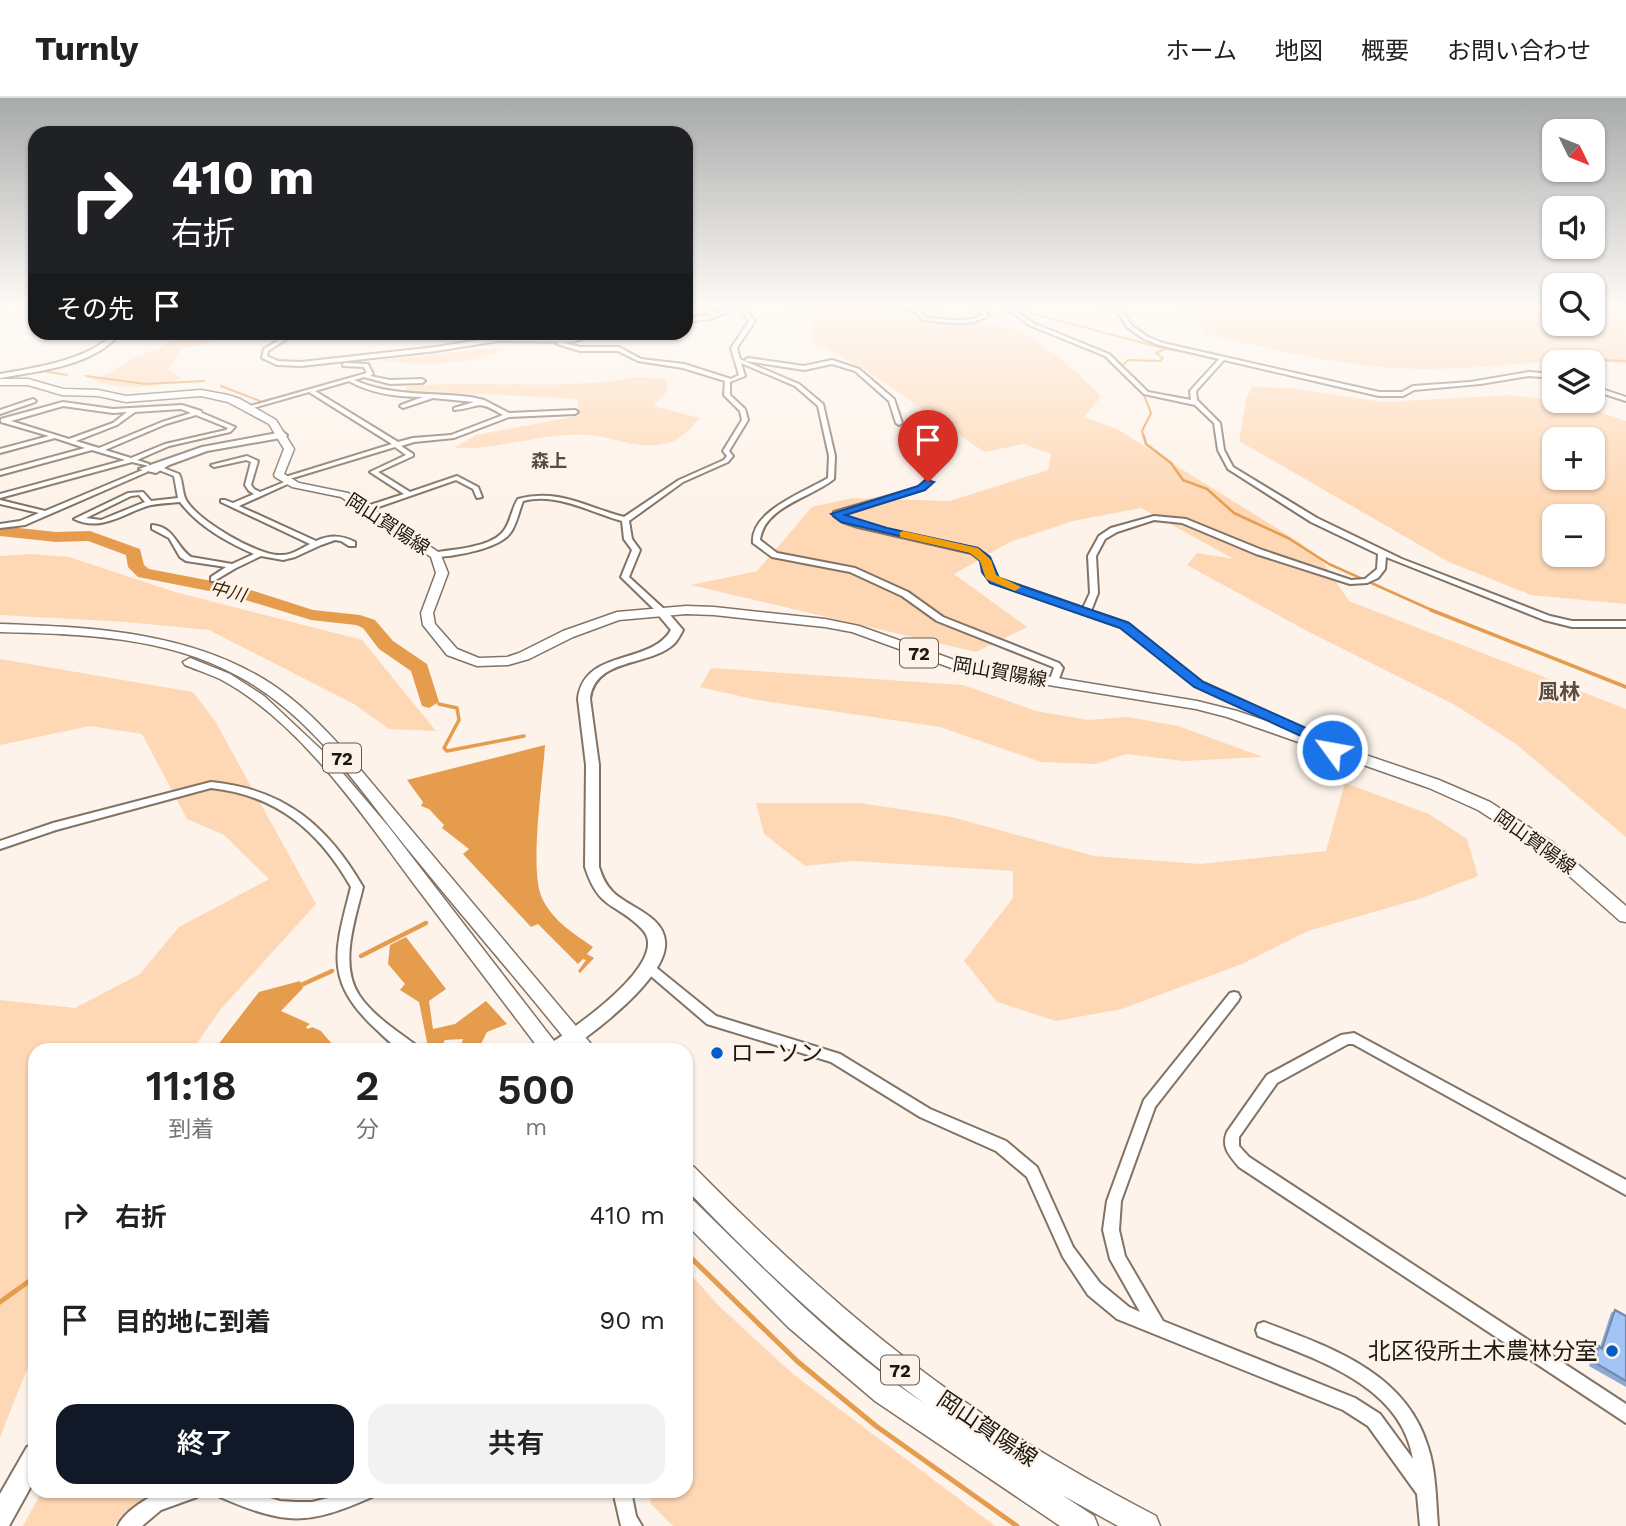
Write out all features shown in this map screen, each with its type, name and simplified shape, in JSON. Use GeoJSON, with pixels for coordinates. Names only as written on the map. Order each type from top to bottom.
{"type":"FeatureCollection","features":[{"type":"Feature","properties":{"kind":"main road"},"geometry":{"type":"LineString","coordinates":[[0,382],[28,382],[62,392],[98,393],[126,399],[193,393],[228,398],[273,422],[286,435],[289,449],[279,475],[285,479]]}},
{"type":"Feature","properties":{"kind":"main road","name":"岡山賀陽線"},"geometry":{"type":"LineString","coordinates":[[285,479],[337,492],[436,555],[442,573],[427,613],[429,625],[452,652],[477,662],[516,659],[617,616],[661,611],[714,611],[825,623],[855,629],[957,666],[1197,705],[1434,784],[1484,806],[1546,846],[1626,916]]}},
{"type":"Feature","properties":{"kind":"main road","name":"72"},"geometry":{"type":"LineString","coordinates":[[0,628],[62,630],[150,641],[217,660],[271,689],[328,741],[581,1043]]}},
{"type":"Feature","properties":{"kind":"main road","name":"72"},"geometry":{"type":"LineString","coordinates":[[0,636],[58,637],[146,649],[198,664],[260,698],[317,753],[548,1043]]}},
{"type":"Feature","properties":{"kind":"main road","name":"岡山賀陽線"},"geometry":{"type":"LineString","coordinates":[[693,1181],[807,1295],[894,1366],[991,1434],[1109,1507],[1146,1526]]}},
{"type":"Feature","properties":{"kind":"main road","name":"岡山賀陽線"},"geometry":{"type":"LineString","coordinates":[[693,1216],[797,1318],[884,1392],[1084,1526]]}},
{"type":"Feature","properties":{"kind":"street"},"geometry":{"type":"LineString","coordinates":[[0,376],[21,371]]}},
{"type":"Feature","properties":{"kind":"street"},"geometry":{"type":"LineString","coordinates":[[367,377],[370,374],[368,371]]}},
{"type":"Feature","properties":{"kind":"street"},"geometry":{"type":"LineString","coordinates":[[696,371],[727,382],[742,376],[741,371]]}},
{"type":"Feature","properties":{"kind":"street"},"geometry":{"type":"LineString","coordinates":[[763,371],[814,396],[821,405],[832,456],[831,479],[772,514],[758,529],[756,541],[775,555],[852,570],[905,594],[940,619],[1056,665],[1059,668],[1055,682]]}},
{"type":"Feature","properties":{"kind":"street"},"geometry":{"type":"LineString","coordinates":[[858,371],[892,400],[899,423]]}},
{"type":"Feature","properties":{"kind":"street"},"geometry":{"type":"LineString","coordinates":[[1123,371],[1146,393],[1196,403],[1217,423],[1221,450],[1230,468],[1269,491],[1288,506],[1382,553],[1546,618],[1572,624],[1626,624]]}},
{"type":"Feature","properties":{"kind":"street"},"geometry":{"type":"LineString","coordinates":[[1196,403],[1193,391],[1211,371]]}},
{"type":"Feature","properties":{"kind":"street"},"geometry":{"type":"LineString","coordinates":[[1271,371],[1380,394],[1403,394],[1417,388],[1542,374]]}},
{"type":"Feature","properties":{"kind":"street"},"geometry":{"type":"LineString","coordinates":[[248,407],[367,377],[390,382],[422,381]]}},
{"type":"Feature","properties":{"kind":"street"},"geometry":{"type":"LineString","coordinates":[[352,381],[371,391],[476,398],[508,415]]}},
{"type":"Feature","properties":{"kind":"street"},"geometry":{"type":"LineString","coordinates":[[625,520],[681,481],[726,461],[730,456],[726,451],[745,421],[743,410],[727,395],[727,382]]}},
{"type":"Feature","properties":{"kind":"street"},"geometry":{"type":"LineString","coordinates":[[311,391],[411,456],[373,472],[410,494]]}},
{"type":"Feature","properties":{"kind":"street"},"geometry":{"type":"LineString","coordinates":[[1605,392],[1626,399]]}},
{"type":"Feature","properties":{"kind":"street"},"geometry":{"type":"LineString","coordinates":[[403,406],[436,395]]}},
{"type":"Feature","properties":{"kind":"street"},"geometry":{"type":"LineString","coordinates":[[1,416],[33,401]]}},
{"type":"Feature","properties":{"kind":"street"},"geometry":{"type":"LineString","coordinates":[[456,409],[482,401]]}},
{"type":"Feature","properties":{"kind":"street"},"geometry":{"type":"LineString","coordinates":[[0,496],[132,461],[167,445],[228,431],[232,427],[182,407],[132,411],[63,404],[1,416]]}},
{"type":"Feature","properties":{"kind":"street"},"geometry":{"type":"LineString","coordinates":[[68,441],[115,424],[132,411]]}},
{"type":"Feature","properties":{"kind":"street"},"geometry":{"type":"LineString","coordinates":[[0,473],[95,449],[199,412]]}},
{"type":"Feature","properties":{"kind":"street"},"geometry":{"type":"LineString","coordinates":[[234,505],[285,479],[397,445],[452,437],[508,415],[576,412]]}},
{"type":"Feature","properties":{"kind":"street"},"geometry":{"type":"LineString","coordinates":[[1,416],[53,437],[132,461],[146,468]]}},
{"type":"Feature","properties":{"kind":"street"},"geometry":{"type":"LineString","coordinates":[[0,526],[22,523],[146,468],[162,466],[175,458],[286,435]]}},
{"type":"Feature","properties":{"kind":"street"},"geometry":{"type":"LineString","coordinates":[[0,451],[53,437]]}},
{"type":"Feature","properties":{"kind":"street"},"geometry":{"type":"LineString","coordinates":[[214,465],[247,458],[255,461],[248,485],[251,491],[260,494]]}},
{"type":"Feature","properties":{"kind":"street"},"geometry":{"type":"LineString","coordinates":[[162,466],[177,475],[182,500],[200,521],[215,532],[275,559],[288,558],[338,537],[352,544]]}},
{"type":"Feature","properties":{"kind":"street"},"geometry":{"type":"LineString","coordinates":[[367,509],[457,478],[476,488],[479,497]]}},
{"type":"Feature","properties":{"kind":"street"},"geometry":{"type":"LineString","coordinates":[[928,482],[922,488],[837,514],[845,520],[974,551],[986,560],[988,572],[994,580],[1124,625],[1199,684],[1317,738],[1332,750]]}},
{"type":"Feature","properties":{"kind":"street"},"geometry":{"type":"LineString","coordinates":[[149,503],[141,493],[131,494],[78,519],[95,523],[109,521],[149,503],[182,500]]}},
{"type":"Feature","properties":{"kind":"street"},"geometry":{"type":"LineString","coordinates":[[436,555],[479,547],[502,537],[508,533],[520,500],[530,496],[551,497],[625,520]]}},
{"type":"Feature","properties":{"kind":"street"},"geometry":{"type":"LineString","coordinates":[[223,501],[316,544]]}},
{"type":"Feature","properties":{"kind":"street"},"geometry":{"type":"LineString","coordinates":[[0,502],[46,513]]}},
{"type":"Feature","properties":{"kind":"street"},"geometry":{"type":"LineString","coordinates":[[1086,612],[1094,593],[1093,556],[1102,538],[1114,530],[1154,518],[1175,518],[1259,552],[1350,582],[1368,580],[1381,569],[1382,553]]}},
{"type":"Feature","properties":{"kind":"street"},"geometry":{"type":"LineString","coordinates":[[581,1043],[649,968],[656,955],[659,940],[652,928],[605,896],[592,867],[592,753],[584,702],[585,690],[593,678],[606,668],[662,649],[675,638],[677,630],[625,577],[636,550],[628,539],[625,520]]}},
{"type":"Feature","properties":{"kind":"street"},"geometry":{"type":"LineString","coordinates":[[155,527],[172,537],[183,555],[189,559],[233,566]]}},
{"type":"Feature","properties":{"kind":"street"},"geometry":{"type":"LineString","coordinates":[[214,579],[233,566],[263,553]]}},
{"type":"Feature","properties":{"kind":"street"},"geometry":{"type":"LineString","coordinates":[[0,845],[53,827],[211,785],[231,785],[290,809],[346,866],[357,887],[342,945],[342,969],[346,984],[383,1029],[402,1043]]}},
{"type":"Feature","properties":{"kind":"street"},"geometry":{"type":"LineString","coordinates":[[649,968],[712,1020],[835,1058],[925,1113],[1001,1146],[1032,1172],[1068,1252],[1094,1289],[1123,1313],[1156,1324],[1225,1356],[1349,1404],[1374,1420],[1426,1491]]}},
{"type":"Feature","properties":{"kind":"street"},"geometry":{"type":"LineString","coordinates":[[1156,1324],[1118,1259],[1111,1230],[1114,1201],[1149,1104],[1234,997]]}},
{"type":"Feature","properties":{"kind":"street"},"geometry":{"type":"LineString","coordinates":[[1626,1188],[1354,1038],[1346,1039],[1272,1079],[1232,1136],[1232,1148],[1244,1162],[1626,1415]]}},
{"type":"Feature","properties":{"kind":"street"},"geometry":{"type":"LineString","coordinates":[[1264,1330],[1371,1377],[1402,1412],[1418,1441],[1429,1526]]}},
{"type":"Feature","properties":{"kind":"street"},"geometry":{"type":"LineString","coordinates":[[0,1518],[28,1468]]}},
{"type":"Feature","properties":{"kind":"street"},"geometry":{"type":"LineString","coordinates":[[127,1526],[156,1503],[171,1498]]}},
{"type":"Feature","properties":{"kind":"street"},"geometry":{"type":"LineString","coordinates":[[242,1498],[270,1510],[297,1512],[325,1508],[349,1498]]}},
{"type":"Feature","properties":{"kind":"street"},"geometry":{"type":"LineString","coordinates":[[623,1498],[628,1524]]}},
{"type":"Feature","properties":{"kind":"shaded area"},"geometry":{"type":"Polygon","coordinates":[[[114,371],[171,371],[183,378],[136,387],[90,379],[114,371]]]}},
{"type":"Feature","properties":{"kind":"shaded area"},"geometry":{"type":"Polygon","coordinates":[[[867,371],[1074,371],[1101,397],[1084,417],[1117,429],[1299,542],[1320,558],[1349,601],[1626,709],[1626,837],[1516,744],[1455,705],[1305,630],[1187,565],[1197,553],[1234,559],[1141,508],[1073,521],[1010,542],[954,574],[1027,627],[976,652],[691,585],[757,571],[812,507],[852,498],[950,501],[1048,470],[1051,454],[1024,444],[984,452],[867,371]]]}},
{"type":"Feature","properties":{"kind":"shaded area"},"geometry":{"type":"Polygon","coordinates":[[[638,377],[666,379],[667,392],[653,406],[700,418],[679,438],[662,444],[645,445],[603,437],[568,435],[491,446],[454,448],[476,435],[578,416],[578,399],[406,390],[407,386],[436,384],[581,383],[638,377]]]}},
{"type":"Feature","properties":{"kind":"shaded area"},"geometry":{"type":"Polygon","coordinates":[[[1252,387],[1291,388],[1383,402],[1512,395],[1542,399],[1542,413],[1602,413],[1626,421],[1626,604],[1531,595],[1449,562],[1239,441],[1246,400],[1252,387]]]}},
{"type":"Feature","properties":{"kind":"shaded area"},"geometry":{"type":"Polygon","coordinates":[[[31,554],[69,557],[175,592],[362,640],[436,731],[389,729],[354,704],[209,630],[0,615],[0,556],[31,554]]]}},
{"type":"Feature","properties":{"kind":"shaded area"},"geometry":{"type":"Polygon","coordinates":[[[0,659],[193,692],[215,721],[316,904],[221,1009],[197,1043],[28,1043],[28,1367],[0,1437],[0,1000],[75,1008],[140,974],[179,927],[269,879],[224,835],[187,819],[142,734],[90,726],[0,745],[0,659]]]}},
{"type":"Feature","properties":{"kind":"shaded area"},"geometry":{"type":"Polygon","coordinates":[[[711,668],[963,685],[1036,711],[1088,720],[1128,717],[1178,726],[1263,757],[1183,761],[1127,754],[1095,764],[1041,762],[940,727],[757,700],[700,687],[711,668]]]}},
{"type":"Feature","properties":{"kind":"shaded area"},"geometry":{"type":"Polygon","coordinates":[[[545,745],[538,824],[538,885],[542,898],[552,913],[564,926],[593,947],[587,954],[594,958],[580,973],[578,971],[586,960],[583,959],[578,964],[538,924],[531,927],[463,854],[469,849],[442,828],[444,825],[429,809],[421,806],[423,802],[407,780],[545,745]]]}},
{"type":"Feature","properties":{"kind":"shaded area"},"geometry":{"type":"Polygon","coordinates":[[[1345,783],[1429,814],[1467,839],[1478,876],[1422,898],[1308,931],[1242,964],[1122,1009],[1056,1021],[997,1002],[964,961],[1013,898],[1013,871],[853,861],[805,866],[764,834],[756,803],[860,803],[952,817],[1094,856],[1200,864],[1326,851],[1345,783]]]}},
{"type":"Feature","properties":{"kind":"shaded area"},"geometry":{"type":"Polygon","coordinates":[[[406,937],[446,989],[429,1001],[433,1029],[455,1024],[486,1001],[507,1024],[487,1032],[482,1043],[462,1043],[463,1039],[427,1043],[419,1002],[400,990],[405,984],[388,964],[390,945],[406,937]]]}},
{"type":"Feature","properties":{"kind":"shaded area"},"geometry":{"type":"Polygon","coordinates":[[[300,981],[303,988],[281,1011],[310,1024],[306,1027],[308,1029],[312,1027],[321,1031],[331,1043],[219,1043],[259,992],[300,981]]]}},
{"type":"Feature","properties":{"kind":"shaded area"},"geometry":{"type":"Polygon","coordinates":[[[693,1277],[719,1306],[794,1375],[995,1526],[673,1526],[651,1504],[650,1498],[693,1498],[693,1277]]]}},
{"type":"Feature","properties":{"kind":"shaded area"},"geometry":{"type":"Polygon","coordinates":[[[38,1498],[151,1498],[125,1512],[114,1526],[23,1526],[38,1498]]]}},
{"type":"Feature","properties":{"kind":"building","name":"北区役所土木農林分室"},"geometry":{"type":"Polygon","coordinates":[[[1615,1310],[1626,1316],[1626,1381],[1594,1362],[1599,1346],[1602,1349],[1615,1310]]]}},
{"type":"Feature","properties":{"kind":"waterway"},"geometry":{"type":"LineString","coordinates":[[42,371],[67,375]]}},
{"type":"Feature","properties":{"kind":"waterway"},"geometry":{"type":"LineString","coordinates":[[1121,372],[1144,395],[1151,413],[1142,431],[1144,438]]}},
{"type":"Feature","properties":{"kind":"waterway"},"geometry":{"type":"LineString","coordinates":[[1449,384],[1542,372]]}},
{"type":"Feature","properties":{"kind":"waterway"},"geometry":{"type":"LineString","coordinates":[[1283,373],[1303,378]]}},
{"type":"Feature","properties":{"kind":"waterway"},"geometry":{"type":"LineString","coordinates":[[86,376],[145,384],[204,381]]}},
{"type":"Feature","properties":{"kind":"waterway"},"geometry":{"type":"LineString","coordinates":[[221,386],[260,401]]}},
{"type":"Feature","properties":{"kind":"waterway"},"geometry":{"type":"LineString","coordinates":[[1379,395],[1405,396],[1417,388]]}},
{"type":"Feature","properties":{"kind":"waterway"},"geometry":{"type":"LineString","coordinates":[[1144,436],[1146,444],[1171,463],[1183,480],[1207,489],[1234,513],[1288,538],[1329,564],[1436,612]]}},
{"type":"Feature","properties":{"kind":"waterway","name":"中川"},"geometry":{"type":"LineString","coordinates":[[0,531],[56,537],[90,536],[134,552],[136,567],[144,573],[232,590],[311,615],[360,620],[369,624],[386,645],[420,668],[429,702]]}},
{"type":"Feature","properties":{"kind":"waterway"},"geometry":{"type":"LineString","coordinates":[[1431,610],[1436,612]]}},
{"type":"Feature","properties":{"kind":"waterway"},"geometry":{"type":"LineString","coordinates":[[1436,612],[1626,687]]}},
{"type":"Feature","properties":{"kind":"waterway"},"geometry":{"type":"LineString","coordinates":[[439,704],[457,708],[459,720],[444,748],[447,751],[524,736]]}},
{"type":"Feature","properties":{"kind":"waterway"},"geometry":{"type":"LineString","coordinates":[[361,956],[426,923]]}},
{"type":"Feature","properties":{"kind":"waterway"},"geometry":{"type":"LineString","coordinates":[[299,986],[332,971]]}},
{"type":"Feature","properties":{"kind":"waterway"},"geometry":{"type":"LineString","coordinates":[[693,1260],[797,1361],[876,1426],[1017,1526]]}},
{"type":"Feature","properties":{"kind":"waterway"},"geometry":{"type":"LineString","coordinates":[[0,1302],[28,1282]]}},
{"type":"Feature","properties":{"kind":"slow traffic"},"geometry":{"type":"LineString","coordinates":[[904,535],[946,542],[974,551],[986,560],[990,577],[1015,587]]}},
{"type":"Feature","properties":{"kind":"place","name":"ローソン"},"geometry":{"type":"Point","coordinates":[717,1053]}},
{"type":"Feature","properties":{"kind":"place","name":"北区役所土木農林分室"},"geometry":{"type":"Point","coordinates":[1612,1351]}},
{"type":"Feature","properties":{"kind":"district","name":"森上"},"geometry":{"type":"Point","coordinates":[549,460]}},
{"type":"Feature","properties":{"kind":"district","name":"風林"},"geometry":{"type":"Point","coordinates":[1559,691]}},
{"type":"Feature","properties":{"kind":"route"},"geometry":{"type":"LineString","coordinates":[[928,482],[928,485],[922,488],[844,510],[837,514],[838,517],[974,551],[986,560],[990,577],[994,580],[1124,625],[1181,673],[1199,684],[1317,738],[1332,750]]}}]}
